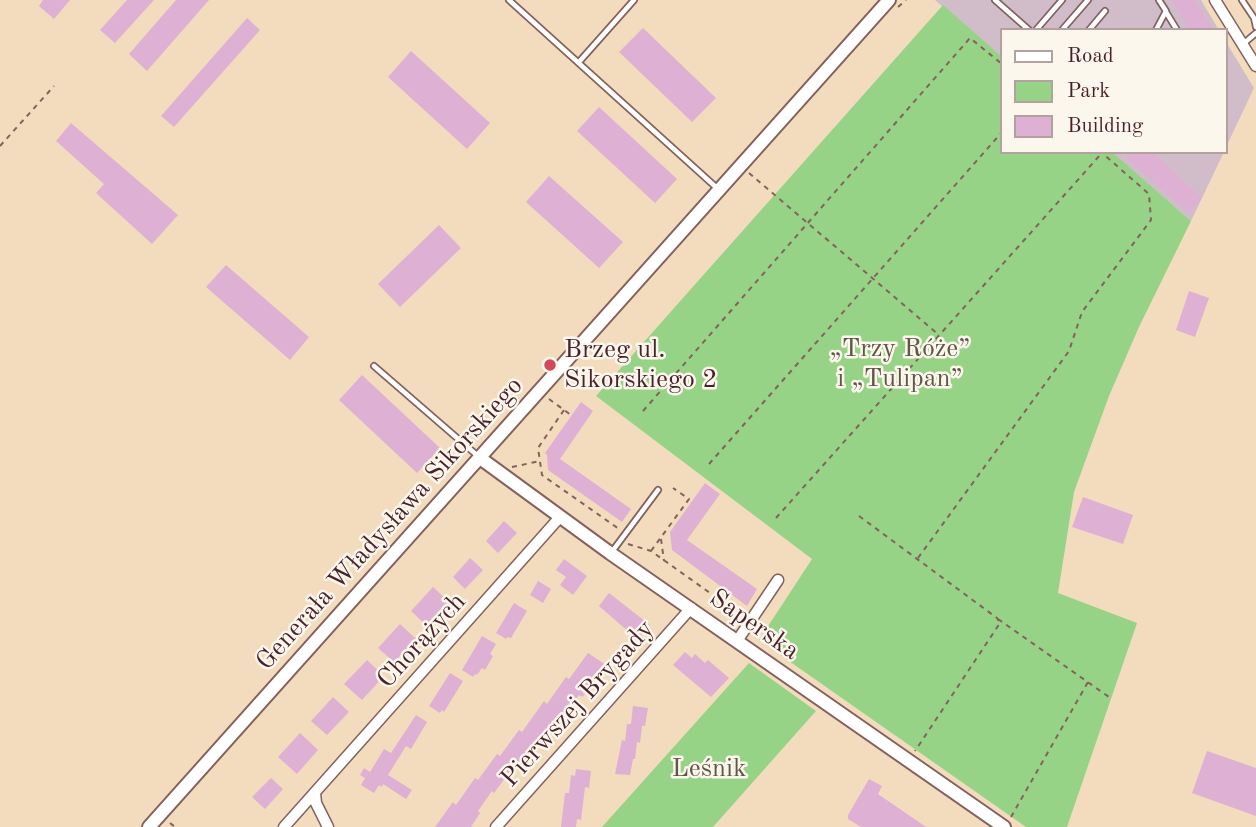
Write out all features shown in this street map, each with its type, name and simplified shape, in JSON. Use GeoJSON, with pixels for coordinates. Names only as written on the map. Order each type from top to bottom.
{"type":"FeatureCollection","features":[{"type":"Feature","properties":{"kind":"main road","name":"Generała Władysława Sikorskiego"},"geometry":{"type":"LineString","coordinates":[[149,827],[889,0]]}},
{"type":"Feature","properties":{"kind":"main road","name":"Saperska"},"geometry":{"type":"LineString","coordinates":[[480,458],[610,554],[1005,827]]}},
{"type":"Feature","properties":{"kind":"street"},"geometry":{"type":"LineString","coordinates":[[1215,0],[1256,66]]}},
{"type":"Feature","properties":{"kind":"street","name":"Chorążych"},"geometry":{"type":"LineString","coordinates":[[284,827],[560,517]]}},
{"type":"Feature","properties":{"kind":"street"},"geometry":{"type":"LineString","coordinates":[[737,642],[778,580]]}},
{"type":"Feature","properties":{"kind":"street","name":"Pierwszej Brygady"},"geometry":{"type":"LineString","coordinates":[[496,827],[691,608]]}},
{"type":"Feature","properties":{"kind":"street"},"geometry":{"type":"LineString","coordinates":[[315,793],[316,803],[328,827]]}},
{"type":"Feature","properties":{"kind":"lane"},"geometry":{"type":"LineString","coordinates":[[509,0],[719,190]]}},
{"type":"Feature","properties":{"kind":"lane"},"geometry":{"type":"LineString","coordinates":[[579,62],[634,0]]}},
{"type":"Feature","properties":{"kind":"lane"},"geometry":{"type":"LineString","coordinates":[[995,0],[1027,28]]}},
{"type":"Feature","properties":{"kind":"lane"},"geometry":{"type":"LineString","coordinates":[[1037,28],[1062,0]]}},
{"type":"Feature","properties":{"kind":"lane"},"geometry":{"type":"LineString","coordinates":[[1064,28],[1088,0]]}},
{"type":"Feature","properties":{"kind":"lane"},"geometry":{"type":"LineString","coordinates":[[1159,0],[1176,28]]}},
{"type":"Feature","properties":{"kind":"lane"},"geometry":{"type":"LineString","coordinates":[[1242,0],[1254,18],[1256,27]]}},
{"type":"Feature","properties":{"kind":"lane"},"geometry":{"type":"LineString","coordinates":[[1091,28],[1105,11]]}},
{"type":"Feature","properties":{"kind":"lane"},"geometry":{"type":"LineString","coordinates":[[1157,28],[1166,11]]}},
{"type":"Feature","properties":{"kind":"lane"},"geometry":{"type":"LineString","coordinates":[[1242,44],[1256,33]]}},
{"type":"Feature","properties":{"kind":"lane"},"geometry":{"type":"LineString","coordinates":[[374,366],[480,458]]}},
{"type":"Feature","properties":{"kind":"lane"},"geometry":{"type":"LineString","coordinates":[[610,554],[658,490]]}},
{"type":"Feature","properties":{"kind":"path"},"geometry":{"type":"LineString","coordinates":[[643,411],[971,38],[1000,62]]}},
{"type":"Feature","properties":{"kind":"path"},"geometry":{"type":"LineString","coordinates":[[0,146],[54,86]]}},
{"type":"Feature","properties":{"kind":"path"},"geometry":{"type":"LineString","coordinates":[[709,464],[1000,134]]}},
{"type":"Feature","properties":{"kind":"path"},"geometry":{"type":"LineString","coordinates":[[776,518],[1100,154]]}},
{"type":"Feature","properties":{"kind":"path"},"geometry":{"type":"LineString","coordinates":[[918,558],[1069,351],[1082,312],[1151,220],[1149,194],[1102,154]]}},
{"type":"Feature","properties":{"kind":"path"},"geometry":{"type":"LineString","coordinates":[[741,166],[939,335]]}},
{"type":"Feature","properties":{"kind":"path"},"geometry":{"type":"LineString","coordinates":[[548,398],[571,415]]}},
{"type":"Feature","properties":{"kind":"path"},"geometry":{"type":"LineString","coordinates":[[564,410],[538,448],[542,475],[625,534]]}},
{"type":"Feature","properties":{"kind":"path"},"geometry":{"type":"LineString","coordinates":[[511,467],[540,461]]}},
{"type":"Feature","properties":{"kind":"path"},"geometry":{"type":"LineString","coordinates":[[651,551],[689,499],[673,488]]}},
{"type":"Feature","properties":{"kind":"path"},"geometry":{"type":"LineString","coordinates":[[859,516],[1109,697]]}},
{"type":"Feature","properties":{"kind":"path"},"geometry":{"type":"LineString","coordinates":[[661,538],[664,561]]}},
{"type":"Feature","properties":{"kind":"path"},"geometry":{"type":"LineString","coordinates":[[622,539],[631,546],[651,551],[750,622]]}},
{"type":"Feature","properties":{"kind":"path"},"geometry":{"type":"LineString","coordinates":[[909,760],[999,627],[997,618]]}},
{"type":"Feature","properties":{"kind":"path"},"geometry":{"type":"LineString","coordinates":[[1005,827],[1087,682]]}},
{"type":"Feature","properties":{"kind":"path"},"geometry":{"type":"LineString","coordinates":[[170,823],[174,827]]}},
{"type":"Feature","properties":{"kind":"shaded area"},"geometry":{"type":"Polygon","coordinates":[[[935,0],[1201,0],[1218,28],[1000,28],[1000,56],[935,0]]]}},
{"type":"Feature","properties":{"kind":"shaded area"},"geometry":{"type":"Polygon","coordinates":[[[1228,45],[1254,88],[1228,143],[1228,45]]]}},
{"type":"Feature","properties":{"kind":"shaded area"},"geometry":{"type":"Polygon","coordinates":[[[1113,154],[1223,154],[1191,221],[1113,154]]]}},
{"type":"Feature","properties":{"kind":"green space","name":"„Trzy Róże” i „Tulipan”"},"geometry":{"type":"Polygon","coordinates":[[[943,5],[1000,55],[1000,154],[1114,154],[1191,221],[1139,327],[1109,396],[1074,492],[1058,593],[1137,623],[1067,827],[1026,827],[759,640],[812,559],[596,396],[943,5]]]}},
{"type":"Feature","properties":{"kind":"green space","name":"Leśnik"},"geometry":{"type":"Polygon","coordinates":[[[749,663],[816,711],[713,827],[602,827],[749,663]]]}},
{"type":"Feature","properties":{"kind":"building"},"geometry":{"type":"Polygon","coordinates":[[[43,0],[70,0],[54,19],[39,6],[43,0]]]}},
{"type":"Feature","properties":{"kind":"building"},"geometry":{"type":"Polygon","coordinates":[[[127,0],[154,0],[115,43],[100,30],[127,0]]]}},
{"type":"Feature","properties":{"kind":"building"},"geometry":{"type":"Polygon","coordinates":[[[176,0],[209,0],[147,71],[129,54],[176,0]]]}},
{"type":"Feature","properties":{"kind":"building"},"geometry":{"type":"Polygon","coordinates":[[[1172,0],[1195,0],[1212,28],[1188,28],[1172,0]]]}},
{"type":"Feature","properties":{"kind":"building"},"geometry":{"type":"Polygon","coordinates":[[[247,18],[260,30],[174,127],[161,116],[247,18]]]}},
{"type":"Feature","properties":{"kind":"building"},"geometry":{"type":"Polygon","coordinates":[[[643,28],[716,98],[692,122],[619,52],[643,28]]]}},
{"type":"Feature","properties":{"kind":"building"},"geometry":{"type":"Polygon","coordinates":[[[411,51],[490,123],[467,149],[388,77],[411,51]]]}},
{"type":"Feature","properties":{"kind":"building"},"geometry":{"type":"Polygon","coordinates":[[[599,107],[677,179],[655,203],[577,131],[599,107]]]}},
{"type":"Feature","properties":{"kind":"building"},"geometry":{"type":"Polygon","coordinates":[[[71,123],[178,215],[152,244],[96,193],[104,184],[56,141],[71,123]]]}},
{"type":"Feature","properties":{"kind":"building"},"geometry":{"type":"Polygon","coordinates":[[[1129,154],[1154,154],[1202,198],[1189,213],[1126,158],[1129,154]]]}},
{"type":"Feature","properties":{"kind":"building"},"geometry":{"type":"Polygon","coordinates":[[[549,176],[623,242],[599,268],[526,202],[549,176]]]}},
{"type":"Feature","properties":{"kind":"building"},"geometry":{"type":"Polygon","coordinates":[[[439,225],[461,248],[400,307],[378,284],[439,225]]]}},
{"type":"Feature","properties":{"kind":"building"},"geometry":{"type":"Polygon","coordinates":[[[226,265],[309,337],[290,360],[206,287],[226,265]]]}},
{"type":"Feature","properties":{"kind":"building"},"geometry":{"type":"Polygon","coordinates":[[[1189,291],[1209,298],[1195,337],[1176,330],[1189,291]]]}},
{"type":"Feature","properties":{"kind":"building"},"geometry":{"type":"Polygon","coordinates":[[[362,375],[440,448],[417,473],[339,400],[362,375]]]}},
{"type":"Feature","properties":{"kind":"building"},"geometry":{"type":"Polygon","coordinates":[[[581,402],[593,411],[560,459],[631,509],[622,522],[548,470],[545,453],[581,402]]]}},
{"type":"Feature","properties":{"kind":"building"},"geometry":{"type":"Polygon","coordinates":[[[705,483],[720,494],[687,540],[757,589],[747,606],[672,550],[670,532],[705,483]]]}},
{"type":"Feature","properties":{"kind":"building"},"geometry":{"type":"Polygon","coordinates":[[[1083,497],[1133,515],[1123,544],[1072,527],[1083,497]]]}},
{"type":"Feature","properties":{"kind":"building"},"geometry":{"type":"Polygon","coordinates":[[[504,521],[517,533],[498,553],[486,541],[504,521]]]}},
{"type":"Feature","properties":{"kind":"building"},"geometry":{"type":"Polygon","coordinates":[[[470,558],[483,570],[465,589],[453,577],[470,558]]]}},
{"type":"Feature","properties":{"kind":"building"},"geometry":{"type":"Polygon","coordinates":[[[564,559],[587,576],[573,595],[560,585],[566,577],[556,570],[564,559]]]}},
{"type":"Feature","properties":{"kind":"building"},"geometry":{"type":"Polygon","coordinates":[[[538,581],[551,589],[543,603],[530,595],[538,581]]]}},
{"type":"Feature","properties":{"kind":"building"},"geometry":{"type":"Polygon","coordinates":[[[433,587],[448,601],[426,625],[411,611],[433,587]]]}},
{"type":"Feature","properties":{"kind":"building"},"geometry":{"type":"Polygon","coordinates":[[[609,593],[650,625],[636,641],[599,606],[609,593]]]}},
{"type":"Feature","properties":{"kind":"building"},"geometry":{"type":"Polygon","coordinates":[[[514,603],[527,611],[511,638],[506,639],[496,633],[514,603]]]}},
{"type":"Feature","properties":{"kind":"building"},"geometry":{"type":"Polygon","coordinates":[[[400,624],[416,639],[394,662],[378,648],[400,624]]]}},
{"type":"Feature","properties":{"kind":"building"},"geometry":{"type":"Polygon","coordinates":[[[482,636],[496,644],[485,670],[482,668],[473,677],[462,670],[482,636]]]}},
{"type":"Feature","properties":{"kind":"building"},"geometry":{"type":"Polygon","coordinates":[[[685,652],[692,658],[695,654],[705,663],[708,660],[729,678],[711,697],[673,665],[685,652]]]}},
{"type":"Feature","properties":{"kind":"building"},"geometry":{"type":"Polygon","coordinates":[[[588,653],[606,665],[587,692],[582,697],[579,695],[543,740],[539,738],[517,769],[514,766],[494,793],[492,791],[471,827],[435,827],[453,802],[456,805],[475,778],[478,780],[497,754],[500,756],[519,730],[522,732],[544,701],[547,704],[566,677],[569,679],[588,653]]]}},
{"type":"Feature","properties":{"kind":"building"},"geometry":{"type":"Polygon","coordinates":[[[367,660],[384,676],[362,700],[344,684],[367,660]]]}},
{"type":"Feature","properties":{"kind":"building"},"geometry":{"type":"Polygon","coordinates":[[[450,673],[463,681],[444,712],[442,710],[440,713],[429,706],[450,673]]]}},
{"type":"Feature","properties":{"kind":"building"},"geometry":{"type":"Polygon","coordinates":[[[333,697],[349,712],[327,735],[311,721],[333,697]]]}},
{"type":"Feature","properties":{"kind":"building"},"geometry":{"type":"Polygon","coordinates":[[[633,706],[648,708],[645,726],[642,726],[640,743],[637,742],[630,775],[615,774],[627,724],[631,724],[633,706]]]}},
{"type":"Feature","properties":{"kind":"building"},"geometry":{"type":"Polygon","coordinates":[[[416,715],[427,722],[411,749],[406,746],[388,775],[412,790],[406,799],[383,784],[382,787],[379,785],[374,793],[361,785],[365,778],[360,775],[364,768],[370,772],[384,749],[391,753],[416,715]]]}},
{"type":"Feature","properties":{"kind":"building"},"geometry":{"type":"Polygon","coordinates":[[[300,733],[318,750],[297,774],[278,757],[300,733]]]}},
{"type":"Feature","properties":{"kind":"building"},"geometry":{"type":"Polygon","coordinates":[[[1207,751],[1256,768],[1256,816],[1192,793],[1207,751]]]}},
{"type":"Feature","properties":{"kind":"building"},"geometry":{"type":"Polygon","coordinates":[[[576,769],[591,771],[589,788],[585,787],[581,820],[577,819],[576,827],[561,827],[565,793],[569,793],[571,775],[575,776],[576,769]]]}},
{"type":"Feature","properties":{"kind":"building"},"geometry":{"type":"Polygon","coordinates":[[[271,778],[283,789],[265,809],[252,797],[271,778]]]}},
{"type":"Feature","properties":{"kind":"building"},"geometry":{"type":"Polygon","coordinates":[[[869,779],[882,786],[878,794],[926,827],[861,827],[848,819],[869,779]]]}},
{"type":"Feature","properties":{"kind":"place","name":"Brzeg ul. Sikorskiego 2"},"geometry":{"type":"Point","coordinates":[550,365]}}]}
